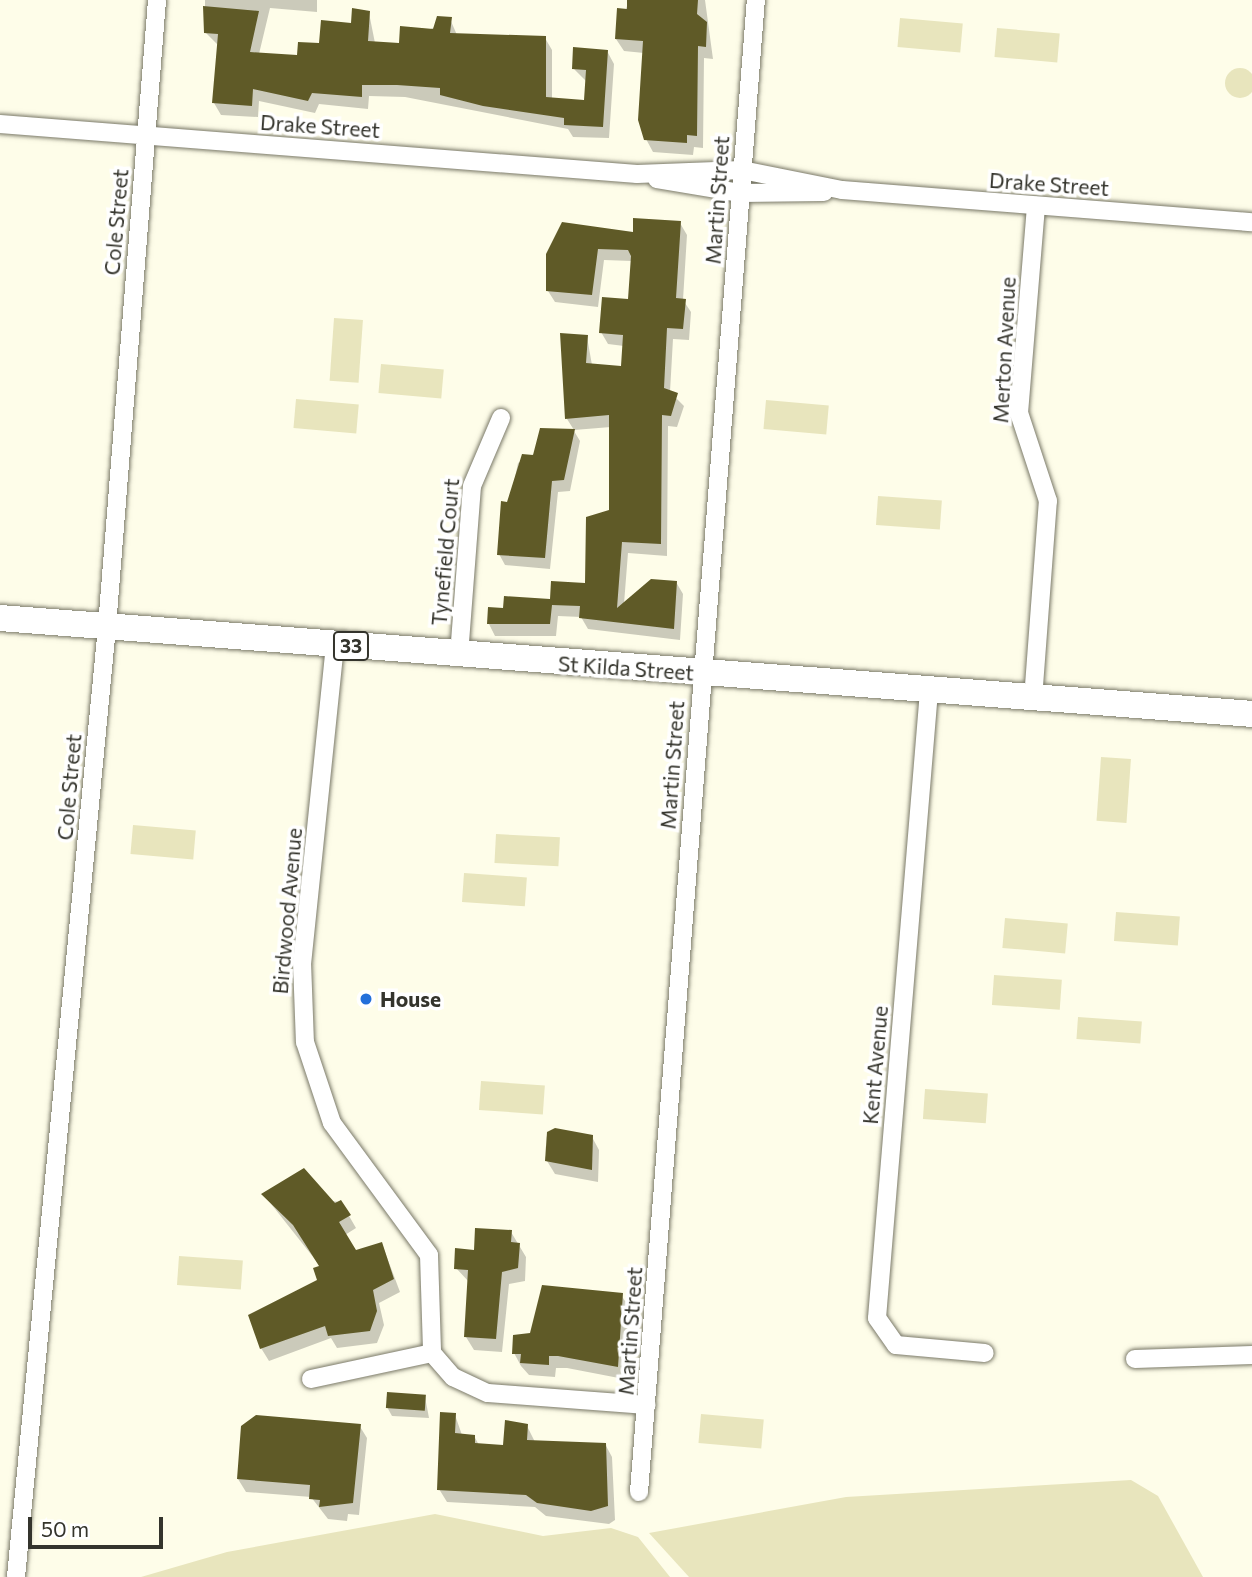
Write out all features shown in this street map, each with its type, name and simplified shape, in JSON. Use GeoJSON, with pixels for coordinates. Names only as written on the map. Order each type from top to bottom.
{"type":"FeatureCollection","features":[{"type":"Feature","properties":{"kind":"main road","name":"St Kilda Street"},"geometry":{"type":"LineString","coordinates":[[0,618],[1252,714]]}},
{"type":"Feature","properties":{"kind":"street","name":"Cole Street"},"geometry":{"type":"LineString","coordinates":[[16,1577],[107,626],[157,0]]}},
{"type":"Feature","properties":{"kind":"street","name":"Martin Street"},"geometry":{"type":"LineString","coordinates":[[639,1492],[756,0]]}},
{"type":"Feature","properties":{"kind":"street","name":"Drake Street"},"geometry":{"type":"LineString","coordinates":[[0,124],[637,174],[741,193],[842,190],[1252,222]]}},
{"type":"Feature","properties":{"kind":"street","name":"Drake Street"},"geometry":{"type":"LineString","coordinates":[[637,174],[742,170],[842,190]]}},
{"type":"Feature","properties":{"kind":"street","name":"Merton Avenue"},"geometry":{"type":"LineString","coordinates":[[1033,699],[1048,501],[1019,413],[1036,206]]}},
{"type":"Feature","properties":{"kind":"street","name":"Tynefield Court"},"geometry":{"type":"LineString","coordinates":[[459,655],[472,486],[501,418]]}},
{"type":"Feature","properties":{"kind":"street","name":"Birdwood Avenue"},"geometry":{"type":"LineString","coordinates":[[335,645],[302,962],[305,1041],[332,1123],[429,1255],[432,1353]]}},
{"type":"Feature","properties":{"kind":"street","name":"Kent Avenue"},"geometry":{"type":"LineString","coordinates":[[929,691],[877,1318],[896,1345],[985,1353]]}},
{"type":"Feature","properties":{"kind":"street"},"geometry":{"type":"LineString","coordinates":[[311,1379],[432,1353],[453,1377],[488,1393],[647,1405]]}},
{"type":"Feature","properties":{"kind":"street"},"geometry":{"type":"LineString","coordinates":[[1135,1359],[1252,1355]]}},
{"type":"Feature","properties":{"kind":"shaded area"},"geometry":{"type":"Polygon","coordinates":[[[900,18],[963,23],[960,52],[897,47],[900,18]]]}},
{"type":"Feature","properties":{"kind":"shaded area"},"geometry":{"type":"Polygon","coordinates":[[[997,28],[1060,33],[1057,62],[994,57],[997,28]]]}},
{"type":"Feature","properties":{"kind":"shaded area"},"geometry":{"type":"Polygon","coordinates":[[[1240,68],[1251,72],[1255,83],[1251,94],[1240,98],[1229,94],[1225,83],[1229,72],[1240,68]]]}},
{"type":"Feature","properties":{"kind":"shaded area"},"geometry":{"type":"Polygon","coordinates":[[[334,318],[363,320],[359,383],[330,381],[334,318]]]}},
{"type":"Feature","properties":{"kind":"shaded area"},"geometry":{"type":"Polygon","coordinates":[[[381,364],[444,369],[441,398],[378,393],[381,364]]]}},
{"type":"Feature","properties":{"kind":"shaded area"},"geometry":{"type":"Polygon","coordinates":[[[296,399],[359,404],[356,433],[293,428],[296,399]]]}},
{"type":"Feature","properties":{"kind":"shaded area"},"geometry":{"type":"Polygon","coordinates":[[[766,400],[829,405],[826,434],[763,429],[766,400]]]}},
{"type":"Feature","properties":{"kind":"shaded area"},"geometry":{"type":"Polygon","coordinates":[[[878,496],[942,500],[940,529],[876,525],[878,496]]]}},
{"type":"Feature","properties":{"kind":"shaded area"},"geometry":{"type":"Polygon","coordinates":[[[1101,757],[1131,759],[1126,823],[1097,821],[1101,757]]]}},
{"type":"Feature","properties":{"kind":"shaded area"},"geometry":{"type":"Polygon","coordinates":[[[133,825],[196,830],[193,859],[130,854],[133,825]]]}},
{"type":"Feature","properties":{"kind":"shaded area"},"geometry":{"type":"Polygon","coordinates":[[[496,834],[560,837],[558,866],[494,863],[496,834]]]}},
{"type":"Feature","properties":{"kind":"shaded area"},"geometry":{"type":"Polygon","coordinates":[[[464,873],[527,877],[525,906],[462,902],[464,873]]]}},
{"type":"Feature","properties":{"kind":"shaded area"},"geometry":{"type":"Polygon","coordinates":[[[1116,912],[1180,916],[1178,945],[1114,941],[1116,912]]]}},
{"type":"Feature","properties":{"kind":"shaded area"},"geometry":{"type":"Polygon","coordinates":[[[1005,918],[1068,923],[1065,953],[1002,948],[1005,918]]]}},
{"type":"Feature","properties":{"kind":"shaded area"},"geometry":{"type":"Polygon","coordinates":[[[994,975],[1062,980],[1060,1010],[992,1005],[994,975]]]}},
{"type":"Feature","properties":{"kind":"shaded area"},"geometry":{"type":"Polygon","coordinates":[[[1078,1017],[1142,1021],[1140,1043],[1076,1039],[1078,1017]]]}},
{"type":"Feature","properties":{"kind":"shaded area"},"geometry":{"type":"Polygon","coordinates":[[[481,1081],[545,1085],[543,1114],[479,1110],[481,1081]]]}},
{"type":"Feature","properties":{"kind":"shaded area"},"geometry":{"type":"Polygon","coordinates":[[[925,1089],[988,1093],[986,1123],[923,1119],[925,1089]]]}},
{"type":"Feature","properties":{"kind":"shaded area"},"geometry":{"type":"Polygon","coordinates":[[[179,1256],[243,1260],[241,1289],[177,1285],[179,1256]]]}},
{"type":"Feature","properties":{"kind":"shaded area"},"geometry":{"type":"Polygon","coordinates":[[[701,1414],[764,1419],[761,1448],[698,1443],[701,1414]]]}},
{"type":"Feature","properties":{"kind":"shaded area"},"geometry":{"type":"Polygon","coordinates":[[[1131,1480],[1158,1496],[1203,1577],[689,1577],[649,1533],[846,1497],[1131,1480]]]}},
{"type":"Feature","properties":{"kind":"shaded area"},"geometry":{"type":"Polygon","coordinates":[[[435,1514],[543,1536],[611,1528],[638,1537],[670,1577],[141,1577],[227,1552],[435,1514]]]}},
{"type":"Feature","properties":{"kind":"building"},"geometry":{"type":"Polygon","coordinates":[[[627,0],[698,0],[697,14],[707,22],[706,47],[698,46],[697,136],[687,135],[687,143],[644,140],[638,120],[643,41],[615,39],[617,8],[627,9],[627,0]]]}},
{"type":"Feature","properties":{"kind":"building"},"geometry":{"type":"Polygon","coordinates":[[[203,6],[259,11],[250,52],[297,55],[298,42],[319,43],[321,20],[351,23],[352,8],[370,11],[368,41],[399,43],[400,26],[433,29],[437,16],[452,17],[450,33],[546,36],[546,97],[584,100],[586,70],[572,69],[573,47],[608,50],[603,127],[564,125],[564,118],[483,106],[440,95],[440,88],[397,85],[362,85],[362,97],[312,93],[308,101],[253,89],[252,106],[212,103],[218,34],[204,33],[203,6]]]}},
{"type":"Feature","properties":{"kind":"building"},"geometry":{"type":"Polygon","coordinates":[[[633,218],[681,221],[676,298],[686,299],[683,329],[667,328],[664,388],[678,393],[671,416],[662,415],[661,544],[622,542],[617,608],[651,579],[677,581],[674,629],[579,618],[580,606],[552,605],[550,624],[487,624],[488,607],[503,608],[504,596],[550,599],[551,581],[585,583],[586,517],[609,510],[609,415],[565,419],[560,333],[588,335],[586,363],[621,366],[623,335],[599,333],[602,297],[628,299],[631,256],[628,250],[598,249],[592,295],[546,291],[546,254],[562,222],[633,232],[633,218]]]}},
{"type":"Feature","properties":{"kind":"building"},"geometry":{"type":"Polygon","coordinates":[[[540,428],[575,429],[564,480],[552,481],[545,558],[497,555],[501,501],[507,502],[522,454],[533,455],[540,428]]]}},
{"type":"Feature","properties":{"kind":"building"},"geometry":{"type":"Polygon","coordinates":[[[555,1128],[593,1135],[592,1170],[545,1161],[547,1132],[555,1128]]]}},
{"type":"Feature","properties":{"kind":"building"},"geometry":{"type":"Polygon","coordinates":[[[304,1168],[335,1203],[341,1200],[351,1215],[339,1222],[356,1250],[382,1242],[394,1279],[373,1290],[377,1311],[370,1331],[328,1336],[325,1326],[260,1349],[248,1315],[317,1280],[313,1268],[319,1266],[293,1225],[261,1194],[304,1168]]]}},
{"type":"Feature","properties":{"kind":"building"},"geometry":{"type":"Polygon","coordinates":[[[475,1228],[512,1230],[511,1242],[520,1243],[518,1268],[502,1272],[496,1339],[464,1337],[468,1270],[454,1269],[455,1248],[474,1250],[475,1228]]]}},
{"type":"Feature","properties":{"kind":"building"},"geometry":{"type":"Polygon","coordinates":[[[542,1285],[623,1293],[618,1367],[558,1356],[549,1356],[549,1365],[520,1363],[521,1354],[512,1354],[513,1335],[530,1333],[542,1285]]]}},
{"type":"Feature","properties":{"kind":"building"},"geometry":{"type":"Polygon","coordinates":[[[387,1392],[426,1395],[425,1411],[386,1408],[387,1392]]]}},
{"type":"Feature","properties":{"kind":"building"},"geometry":{"type":"Polygon","coordinates":[[[440,1412],[456,1413],[455,1433],[475,1435],[475,1443],[503,1445],[505,1420],[528,1424],[527,1440],[606,1443],[608,1506],[591,1511],[537,1503],[526,1495],[437,1490],[440,1412]]]}},
{"type":"Feature","properties":{"kind":"building"},"geometry":{"type":"Polygon","coordinates":[[[256,1415],[361,1424],[353,1503],[319,1507],[320,1500],[309,1499],[310,1485],[237,1479],[241,1426],[256,1415]]]}},
{"type":"Feature","properties":{"kind":"place","name":"House"},"geometry":{"type":"Point","coordinates":[366,999]}}]}
